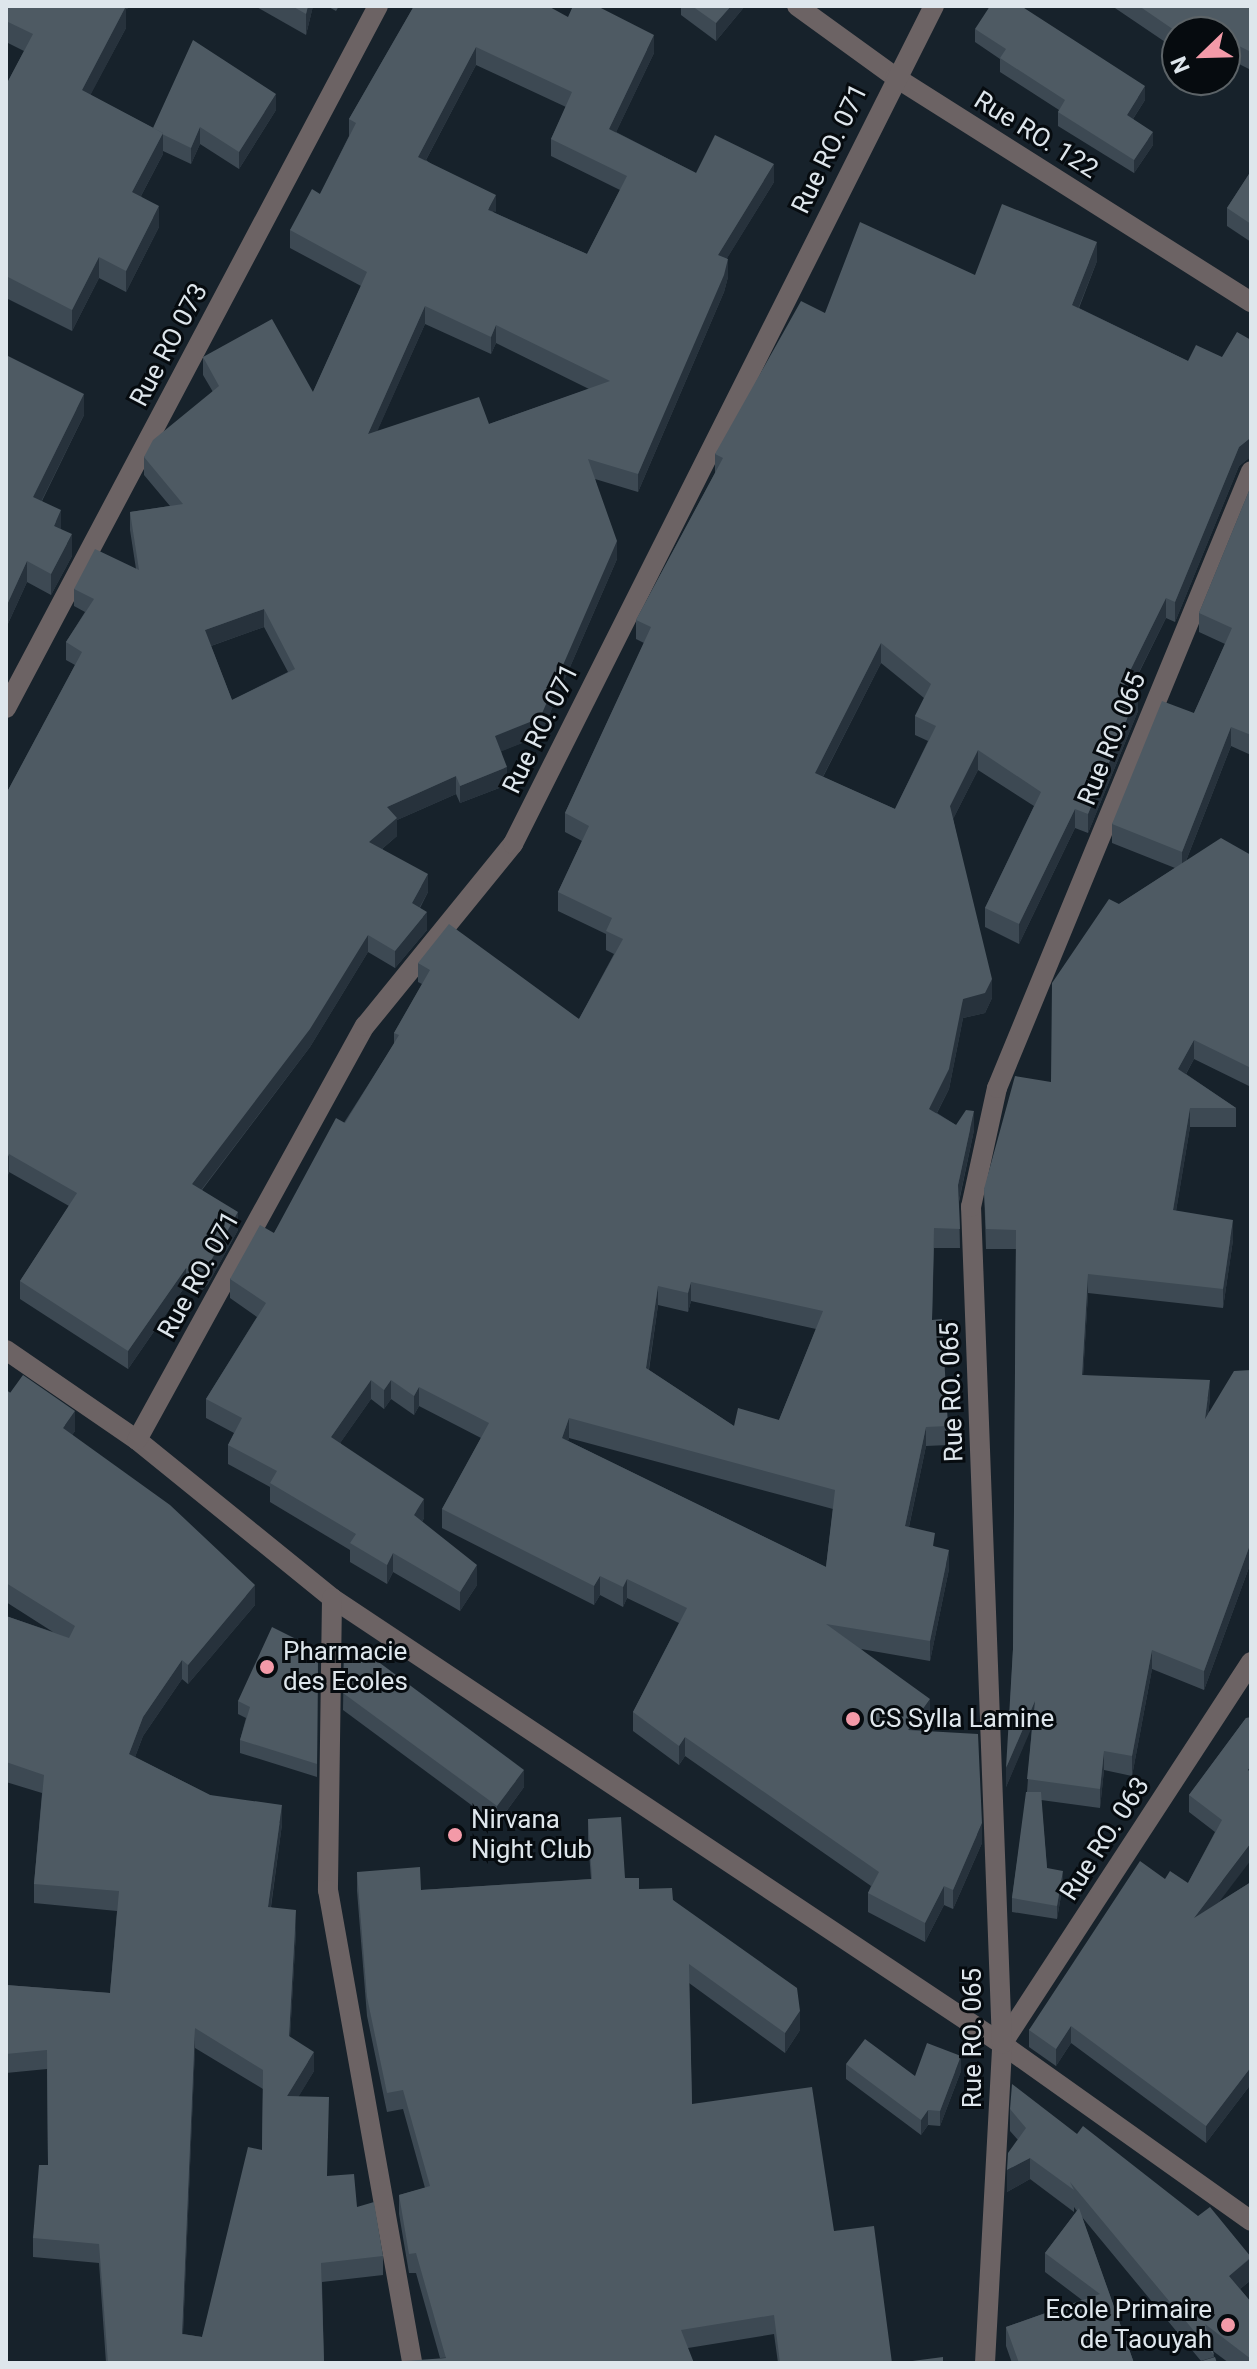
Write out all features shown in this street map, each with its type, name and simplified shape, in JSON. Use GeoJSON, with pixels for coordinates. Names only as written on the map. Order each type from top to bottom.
{"type":"FeatureCollection","features":[{"type":"Feature","properties":{"kind":"street","name":"Rue RO 073"},"geometry":{"type":"LineString","coordinates":[[6,708],[378,6]]}},
{"type":"Feature","properties":{"kind":"street","name":"Rue RO. 122"},"geometry":{"type":"LineString","coordinates":[[797,6],[895,77],[1251,302]]}},
{"type":"Feature","properties":{"kind":"street","name":"Rue RO. 071"},"geometry":{"type":"LineString","coordinates":[[137,1440],[365,1026],[513,844],[895,77],[934,6]]}},
{"type":"Feature","properties":{"kind":"street","name":"Rue RO. 065"},"geometry":{"type":"LineString","coordinates":[[985,2363],[1002,2044],[971,1207],[997,1088],[1251,471]]}},
{"type":"Feature","properties":{"kind":"street"},"geometry":{"type":"LineString","coordinates":[[6,1350],[137,1440],[332,1598],[1002,2044],[1251,2221]]}},
{"type":"Feature","properties":{"kind":"street"},"geometry":{"type":"LineString","coordinates":[[332,1598],[328,1890],[412,2363]]}},
{"type":"Feature","properties":{"kind":"street","name":"Rue RO. 063"},"geometry":{"type":"LineString","coordinates":[[1002,2044],[1251,1662]]}},
{"type":"Feature","properties":{"kind":"building"},"geometry":{"type":"Polygon","coordinates":[[[6,6],[126,6],[82,90],[163,133],[132,192],[159,206],[126,271],[99,257],[72,310],[6,276],[6,85],[33,34],[6,21],[6,6]]]}},
{"type":"Feature","properties":{"kind":"building"},"geometry":{"type":"Polygon","coordinates":[[[292,6],[308,6],[306,14],[292,6]]]}},
{"type":"Feature","properties":{"kind":"building"},"geometry":{"type":"Polygon","coordinates":[[[414,6],[548,6],[568,17],[573,6],[597,6],[654,35],[609,129],[696,173],[715,135],[774,164],[718,255],[728,259],[724,275],[638,474],[588,459],[617,541],[540,718],[495,736],[507,767],[460,786],[456,776],[387,807],[397,818],[369,842],[428,874],[412,903],[427,912],[395,951],[368,935],[310,1029],[192,1184],[238,1212],[208,1266],[199,1275],[186,1268],[128,1351],[20,1281],[77,1193],[9,1154],[6,1162],[6,794],[82,652],[66,642],[94,599],[74,589],[95,549],[139,570],[130,512],[183,504],[144,457],[153,440],[219,386],[203,357],[272,319],[313,392],[367,272],[290,230],[312,189],[320,194],[356,123],[349,119],[414,6]],[[476,47],[418,157],[496,195],[488,210],[587,254],[627,176],[551,139],[572,92],[476,47]],[[425,306],[368,434],[479,397],[489,424],[610,381],[496,325],[491,337],[425,306]],[[264,609],[205,630],[232,700],[295,669],[264,609]]]}},
{"type":"Feature","properties":{"kind":"building"},"geometry":{"type":"Polygon","coordinates":[[[692,6],[731,6],[716,23],[692,6]]]}},
{"type":"Feature","properties":{"kind":"building"},"geometry":{"type":"Polygon","coordinates":[[[990,6],[1021,6],[1145,86],[1127,115],[1153,132],[1134,160],[1058,112],[1065,100],[1000,58],[1006,49],[975,29],[990,6]]]}},
{"type":"Feature","properties":{"kind":"building"},"geometry":{"type":"Polygon","coordinates":[[[1139,6],[1251,6],[1251,52],[1241,47],[1241,16],[1161,16],[1161,21],[1139,6]]]}},
{"type":"Feature","properties":{"kind":"building"},"geometry":{"type":"Polygon","coordinates":[[[193,40],[276,94],[239,152],[200,127],[191,148],[153,128],[193,40]]]}},
{"type":"Feature","properties":{"kind":"building"},"geometry":{"type":"Polygon","coordinates":[[[1251,171],[1251,224],[1227,208],[1251,171]]]}},
{"type":"Feature","properties":{"kind":"building"},"geometry":{"type":"Polygon","coordinates":[[[1002,204],[1097,242],[1072,305],[1188,361],[1196,345],[1222,357],[1237,332],[1251,340],[1251,440],[1239,447],[1175,602],[1166,598],[1126,679],[1124,686],[1138,692],[1088,814],[1075,809],[1019,924],[985,908],[1041,792],[978,750],[950,806],[992,979],[985,993],[963,999],[949,1069],[929,1109],[956,1125],[966,1110],[974,1111],[958,1185],[960,1229],[934,1228],[932,1320],[942,1319],[948,1426],[926,1427],[905,1526],[935,1533],[933,1546],[949,1550],[930,1641],[826,1624],[930,1699],[908,1730],[978,1734],[982,1823],[953,1890],[944,1886],[925,1923],[868,1893],[879,1872],[685,1737],[679,1746],[633,1712],[687,1608],[627,1579],[623,1587],[600,1576],[594,1586],[442,1509],[489,1423],[419,1387],[414,1396],[391,1380],[384,1390],[371,1380],[331,1437],[424,1499],[414,1515],[477,1565],[460,1592],[393,1553],[387,1565],[350,1543],[356,1534],[270,1483],[277,1471],[228,1445],[242,1418],[206,1399],[266,1303],[230,1279],[260,1225],[274,1233],[336,1118],[345,1123],[399,1035],[394,1033],[430,970],[418,963],[449,924],[579,1019],[623,939],[606,931],[612,918],[558,892],[589,826],[565,813],[651,627],[636,620],[723,458],[715,454],[801,301],[825,313],[860,222],[975,275],[1002,204]],[[881,643],[815,773],[895,809],[936,726],[915,716],[931,684],[881,643]],[[691,1282],[688,1293],[658,1286],[646,1368],[734,1426],[738,1408],[779,1420],[823,1311],[691,1282]],[[569,1418],[562,1438],[826,1567],[835,1490],[569,1418]]]}},
{"type":"Feature","properties":{"kind":"building"},"geometry":{"type":"Polygon","coordinates":[[[6,355],[84,394],[33,497],[61,510],[54,526],[72,534],[51,574],[27,561],[6,607],[6,355]]]}},
{"type":"Feature","properties":{"kind":"building"},"geometry":{"type":"Polygon","coordinates":[[[1251,486],[1251,735],[1231,727],[1182,852],[1112,824],[1162,701],[1194,713],[1232,628],[1199,613],[1251,486]]]}},
{"type":"Feature","properties":{"kind":"building"},"geometry":{"type":"Polygon","coordinates":[[[1221,838],[1251,855],[1251,1068],[1194,1040],[1178,1069],[1236,1108],[1190,1108],[1173,1210],[1233,1220],[1223,1289],[1088,1274],[1082,1375],[1210,1380],[1205,1419],[1234,1371],[1251,1370],[1251,1542],[1204,1671],[1152,1650],[1132,1756],[1104,1751],[1100,1789],[1027,1779],[1035,1701],[1006,1768],[1013,1649],[1016,1230],[986,1229],[984,1189],[1015,1076],[1051,1082],[1052,983],[1109,899],[1119,904],[1221,838]]]}},
{"type":"Feature","properties":{"kind":"building"},"geometry":{"type":"Polygon","coordinates":[[[23,1375],[75,1411],[63,1428],[170,1505],[255,1585],[188,1665],[182,1660],[143,1717],[129,1754],[210,1795],[282,1805],[268,1907],[296,1910],[289,2036],[314,2052],[287,2096],[329,2097],[327,2176],[354,2174],[357,2207],[374,2202],[383,2256],[321,2263],[324,2363],[108,2363],[99,2244],[33,2238],[39,2165],[48,2165],[47,2050],[6,2054],[6,1985],[110,1993],[119,1891],[34,1884],[44,1775],[6,1762],[6,1616],[69,1638],[75,1626],[6,1583],[6,1390],[10,1393],[23,1375]],[[195,2028],[182,2334],[202,2337],[248,2147],[262,2150],[263,2070],[195,2028]]]}},
{"type":"Feature","properties":{"kind":"building"},"geometry":{"type":"Polygon","coordinates":[[[272,1627],[318,1650],[317,1764],[240,1740],[250,1707],[238,1701],[272,1627]]]}},
{"type":"Feature","properties":{"kind":"building"},"geometry":{"type":"Polygon","coordinates":[[[357,1646],[524,1770],[497,1806],[343,1693],[344,1654],[357,1646]]]}},
{"type":"Feature","properties":{"kind":"building"},"geometry":{"type":"Polygon","coordinates":[[[1251,1717],[1251,1766],[1248,1770],[1251,1772],[1251,1843],[1194,1918],[1251,1882],[1251,2067],[1206,2126],[1071,2026],[1056,2049],[1029,2030],[1140,1861],[1165,1879],[1170,1871],[1188,1883],[1222,1820],[1189,1795],[1246,1718],[1251,1717]]]}},
{"type":"Feature","properties":{"kind":"building"},"geometry":{"type":"Polygon","coordinates":[[[1026,1792],[1041,1792],[1047,1868],[1063,1871],[1057,1906],[1012,1898],[1026,1792]]]}},
{"type":"Feature","properties":{"kind":"building"},"geometry":{"type":"Polygon","coordinates":[[[621,1817],[625,1878],[639,1878],[639,1889],[672,1888],[673,1900],[797,1988],[800,2011],[785,2033],[689,1964],[692,2104],[812,2087],[834,2231],[874,2226],[892,2363],[780,2363],[774,2315],[681,2330],[694,2363],[377,2363],[446,2358],[416,2253],[409,2254],[399,2195],[430,2186],[403,2090],[387,2093],[367,1997],[357,1872],[420,1867],[421,1890],[592,1879],[588,1819],[621,1817]]]}},
{"type":"Feature","properties":{"kind":"building"},"geometry":{"type":"Polygon","coordinates":[[[865,2039],[915,2076],[927,2043],[961,2056],[940,2111],[928,2110],[921,2120],[846,2064],[865,2039]]]}},
{"type":"Feature","properties":{"kind":"building"},"geometry":{"type":"Polygon","coordinates":[[[1012,2084],[1077,2134],[1083,2126],[1198,2216],[1210,2207],[1251,2257],[1229,2276],[1251,2302],[1251,2359],[1205,2324],[1214,2355],[1070,2182],[1074,2190],[1030,2158],[1007,2170],[1008,2153],[1026,2128],[1010,2109],[1012,2084]]]}},
{"type":"Feature","properties":{"kind":"building"},"geometry":{"type":"Polygon","coordinates":[[[1079,2208],[1134,2363],[1019,2363],[1006,2327],[1100,2294],[1045,2253],[1079,2208]]]}},
{"type":"Feature","properties":{"kind":"building"},"geometry":{"type":"Polygon","coordinates":[[[943,2357],[943,2363],[897,2363],[943,2357]]]}},
{"type":"Feature","properties":{"kind":"building"},"geometry":{"type":"Polygon","coordinates":[[[1215,2357],[1217,2363],[1195,2363],[1215,2357]]]}},
{"type":"Feature","properties":{"kind":"place","name":"Pharmacie des Ecoles"},"geometry":{"type":"Point","coordinates":[267,1667]}},
{"type":"Feature","properties":{"kind":"place","name":"CS Sylla Lamine"},"geometry":{"type":"Point","coordinates":[853,1719]}},
{"type":"Feature","properties":{"kind":"place","name":"Nirvana Night Club"},"geometry":{"type":"Point","coordinates":[455,1835]}},
{"type":"Feature","properties":{"kind":"place","name":"Ecole Primaire de Taouyah"},"geometry":{"type":"Point","coordinates":[1228,2325]}}]}
